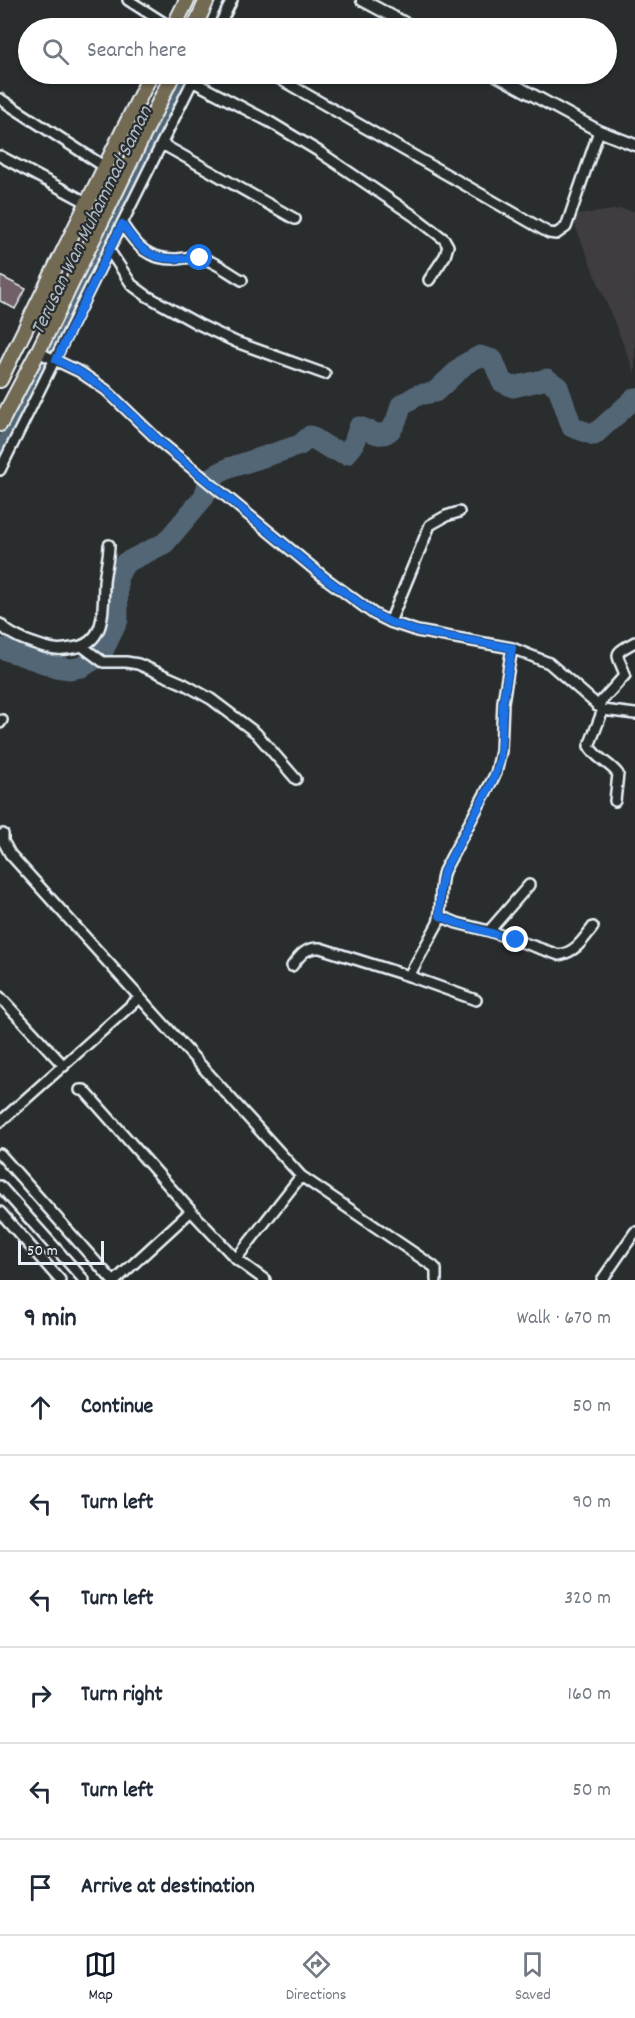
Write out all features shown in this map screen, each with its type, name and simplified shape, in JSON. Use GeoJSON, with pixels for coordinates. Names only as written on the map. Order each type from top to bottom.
{"type":"FeatureCollection","features":[{"type":"Feature","properties":{"kind":"main road"},"geometry":{"type":"LineString","coordinates":[[177,18],[187,0]]}},
{"type":"Feature","properties":{"kind":"main road"},"geometry":{"type":"LineString","coordinates":[[199,18],[207,0]]}},
{"type":"Feature","properties":{"kind":"main road"},"geometry":{"type":"LineString","coordinates":[[0,380],[146,84]]}},
{"type":"Feature","properties":{"kind":"main road"},"geometry":{"type":"LineString","coordinates":[[0,424],[38,352],[168,84]]}},
{"type":"Feature","properties":{"kind":"street"},"geometry":{"type":"LineString","coordinates":[[128,0],[156,18]]}},
{"type":"Feature","properties":{"kind":"street"},"geometry":{"type":"LineString","coordinates":[[223,18],[232,0]]}},
{"type":"Feature","properties":{"kind":"street"},"geometry":{"type":"LineString","coordinates":[[362,0],[395,18]]}},
{"type":"Feature","properties":{"kind":"street"},"geometry":{"type":"LineString","coordinates":[[0,470],[191,84]]}},
{"type":"Feature","properties":{"kind":"street"},"geometry":{"type":"LineString","coordinates":[[206,84],[318,151],[444,239],[448,246],[445,256],[429,280]]}},
{"type":"Feature","properties":{"kind":"street"},"geometry":{"type":"LineString","coordinates":[[288,84],[549,233],[556,234],[566,227],[599,131]]}},
{"type":"Feature","properties":{"kind":"street"},"geometry":{"type":"LineString","coordinates":[[512,84],[599,131],[635,145]]}},
{"type":"Feature","properties":{"kind":"street"},"geometry":{"type":"LineString","coordinates":[[0,99],[105,166]]}},
{"type":"Feature","properties":{"kind":"street"},"geometry":{"type":"LineString","coordinates":[[162,144],[295,219]]}},
{"type":"Feature","properties":{"kind":"street"},"geometry":{"type":"LineString","coordinates":[[0,156],[86,202]]}},
{"type":"Feature","properties":{"kind":"street"},"geometry":{"type":"LineString","coordinates":[[122,224],[133,240],[155,257],[200,258],[242,280]]}},
{"type":"Feature","properties":{"kind":"street"},"geometry":{"type":"LineString","coordinates":[[109,250],[132,285],[147,296],[236,342],[325,374]]}},
{"type":"Feature","properties":{"kind":"street"},"geometry":{"type":"LineString","coordinates":[[38,352],[80,372],[106,390],[159,441],[222,494],[325,578],[374,614],[417,631],[512,648],[549,663],[600,708],[635,714]]}},
{"type":"Feature","properties":{"kind":"street"},"geometry":{"type":"LineString","coordinates":[[390,622],[430,525],[459,512]]}},
{"type":"Feature","properties":{"kind":"street"},"geometry":{"type":"LineString","coordinates":[[0,624],[15,636],[58,651],[84,648],[96,635],[102,620],[109,545]]}},
{"type":"Feature","properties":{"kind":"street"},"geometry":{"type":"LineString","coordinates":[[615,801],[618,774],[589,746],[600,708],[625,675],[617,655],[624,647],[635,642]]}},
{"type":"Feature","properties":{"kind":"street"},"geometry":{"type":"LineString","coordinates":[[84,648],[103,662],[138,664],[184,684],[211,699],[256,733],[296,778]]}},
{"type":"Feature","properties":{"kind":"street"},"geometry":{"type":"LineString","coordinates":[[409,976],[434,933],[440,916],[440,890],[444,871],[491,784],[500,761],[503,702],[512,648]]}},
{"type":"Feature","properties":{"kind":"street"},"geometry":{"type":"LineString","coordinates":[[3,834],[4,846],[10,854],[301,1176],[433,1266],[436,1269],[436,1280]]}},
{"type":"Feature","properties":{"kind":"street"},"geometry":{"type":"LineString","coordinates":[[489,931],[529,885]]}},
{"type":"Feature","properties":{"kind":"street"},"geometry":{"type":"LineString","coordinates":[[440,916],[559,955],[567,954],[575,949],[593,927]]}},
{"type":"Feature","properties":{"kind":"street"},"geometry":{"type":"LineString","coordinates":[[292,966],[300,955],[313,947],[409,976],[476,1000]]}},
{"type":"Feature","properties":{"kind":"street"},"geometry":{"type":"LineString","coordinates":[[0,997],[64,1066]]}},
{"type":"Feature","properties":{"kind":"street"},"geometry":{"type":"LineString","coordinates":[[0,1122],[139,998]]}},
{"type":"Feature","properties":{"kind":"street"},"geometry":{"type":"LineString","coordinates":[[80,1090],[84,1090],[236,1259],[265,1280]]}},
{"type":"Feature","properties":{"kind":"street"},"geometry":{"type":"LineString","coordinates":[[0,1154],[114,1280],[191,1211]]}},
{"type":"Feature","properties":{"kind":"street"},"geometry":{"type":"LineString","coordinates":[[236,1259],[301,1176]]}},
{"type":"Feature","properties":{"kind":"street"},"geometry":{"type":"LineString","coordinates":[[0,1186],[84,1280]]}},
{"type":"Feature","properties":{"kind":"street"},"geometry":{"type":"LineString","coordinates":[[0,1212],[60,1280]]}},
{"type":"Feature","properties":{"kind":"street"},"geometry":{"type":"LineString","coordinates":[[602,1280],[633,1238]]}},
{"type":"Feature","properties":{"kind":"shaded area"},"geometry":{"type":"Polygon","coordinates":[[[619,209],[635,211],[635,373],[571,216],[619,209]]]}},
{"type":"Feature","properties":{"kind":"building"},"geometry":{"type":"Polygon","coordinates":[[[0,276],[26,289],[15,309],[0,301],[0,276]]]}},
{"type":"Feature","properties":{"kind":"waterway","name":"Terusan Wan Muhammad Saman"},"geometry":{"type":"LineString","coordinates":[[0,448],[179,84]]}},
{"type":"Feature","properties":{"kind":"waterway"},"geometry":{"type":"LineString","coordinates":[[0,648],[56,667],[70,669],[82,667],[101,655],[118,620],[117,578],[125,563],[165,543],[204,497],[210,478],[229,468],[300,445],[310,436],[329,448],[346,454],[354,443],[359,427],[378,434],[388,432],[392,429],[401,405],[418,395],[435,392],[465,364],[480,356],[493,360],[502,382],[513,387],[547,379],[558,387],[572,427],[594,435],[635,398]]}},
{"type":"Feature","properties":{"kind":"route"},"geometry":{"type":"LineString","coordinates":[[200,258],[155,257],[133,240],[122,224],[56,360],[96,382],[159,441],[325,578],[374,614],[417,631],[512,648],[503,702],[500,761],[491,784],[444,871],[440,890],[440,916],[471,928],[516,940]]}}]}
